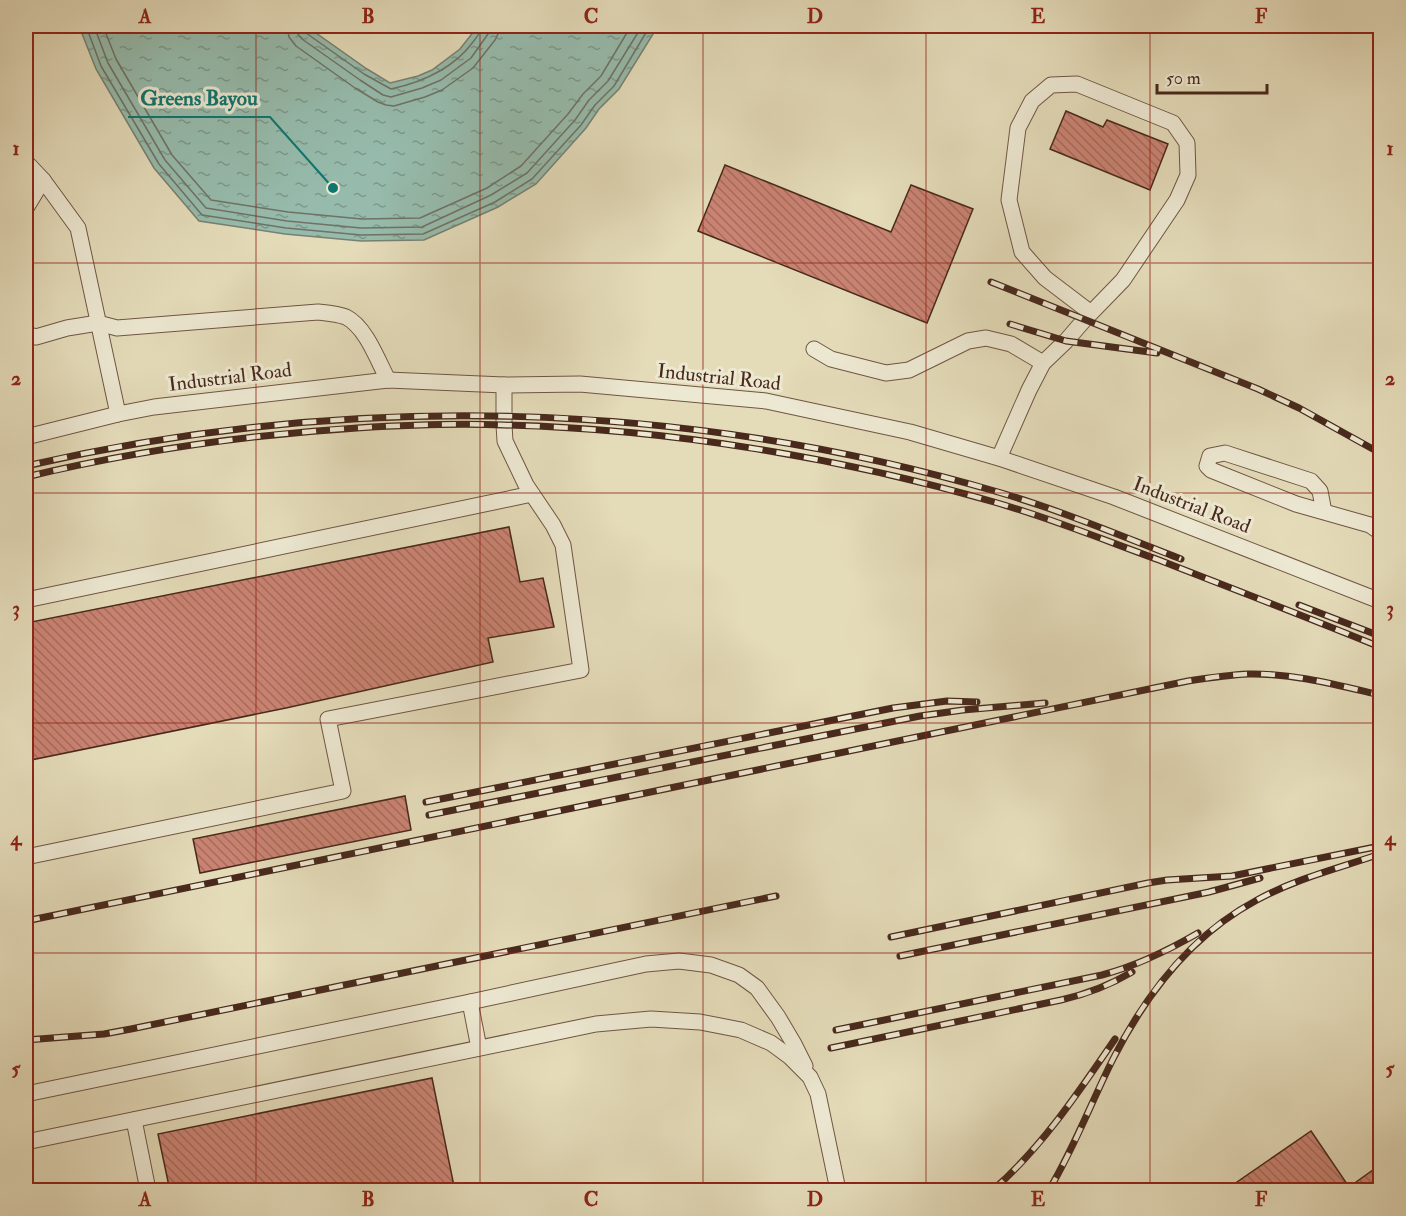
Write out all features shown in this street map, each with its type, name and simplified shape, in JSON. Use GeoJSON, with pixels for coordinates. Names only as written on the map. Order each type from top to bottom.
{"type":"FeatureCollection","features":[{"type":"Feature","properties":{"kind":"street"},"geometry":{"type":"LineString","coordinates":[[999,458],[1043,363],[1123,280],[1177,200],[1188,175],[1186,143],[1173,123],[1077,84],[1051,85],[1032,101],[1018,128],[1009,200],[1022,252],[1045,278],[1091,313]]}},
{"type":"Feature","properties":{"kind":"street"},"geometry":{"type":"LineString","coordinates":[[26,162],[43,180],[78,228],[118,414]]}},
{"type":"Feature","properties":{"kind":"street"},"geometry":{"type":"LineString","coordinates":[[26,208],[43,180]]}},
{"type":"Feature","properties":{"kind":"street"},"geometry":{"type":"LineString","coordinates":[[26,334],[36,337],[67,328],[98,323],[117,328],[318,312],[344,316],[355,323],[366,337],[388,380]]}},
{"type":"Feature","properties":{"kind":"street"},"geometry":{"type":"LineString","coordinates":[[814,349],[831,359],[886,373],[909,370],[968,341],[986,338],[1011,344],[1043,363]]}},
{"type":"Feature","properties":{"kind":"street","name":"Industrial Road"},"geometry":{"type":"LineString","coordinates":[[26,437],[154,407],[388,380],[504,385],[580,384],[766,401],[910,432],[999,458],[1114,497],[1380,601]]}},
{"type":"Feature","properties":{"kind":"street"},"geometry":{"type":"LineString","coordinates":[[26,857],[343,791],[328,719],[581,670],[563,545],[526,485],[506,441],[504,385]]}},
{"type":"Feature","properties":{"kind":"street"},"geometry":{"type":"LineString","coordinates":[[1324,512],[1320,491],[1311,481],[1225,453],[1210,456],[1207,462],[1211,470],[1296,504],[1324,512],[1370,525],[1380,532]]}},
{"type":"Feature","properties":{"kind":"street"},"geometry":{"type":"LineString","coordinates":[[26,600],[532,494]]}},
{"type":"Feature","properties":{"kind":"street"},"geometry":{"type":"LineString","coordinates":[[26,1094],[646,964],[679,961],[711,965],[740,975],[757,988],[778,1017],[818,1094],[838,1191]]}},
{"type":"Feature","properties":{"kind":"street"},"geometry":{"type":"LineString","coordinates":[[470,1002],[479,1048]]}},
{"type":"Feature","properties":{"kind":"street"},"geometry":{"type":"LineString","coordinates":[[26,1142],[597,1024],[651,1019],[700,1022],[741,1030],[771,1043],[790,1057],[810,1077]]}},
{"type":"Feature","properties":{"kind":"street"},"geometry":{"type":"LineString","coordinates":[[134,1120],[148,1191]]}},
{"type":"Feature","properties":{"kind":"water"},"geometry":{"type":"Polygon","coordinates":[[[79,26],[306,26],[390,83],[432,70],[460,49],[478,26],[658,26],[619,89],[599,109],[586,128],[536,184],[498,207],[424,240],[361,241],[285,234],[199,221],[154,168],[96,69],[79,26]]]}},
{"type":"Feature","properties":{"kind":"building"},"geometry":{"type":"Polygon","coordinates":[[[1066,111],[1103,127],[1107,120],[1168,144],[1150,190],[1050,149],[1066,111]]]}},
{"type":"Feature","properties":{"kind":"building"},"geometry":{"type":"Polygon","coordinates":[[[725,165],[891,232],[911,185],[973,209],[927,323],[698,231],[725,165]]]}},
{"type":"Feature","properties":{"kind":"building"},"geometry":{"type":"Polygon","coordinates":[[[509,527],[520,582],[543,578],[554,627],[488,638],[493,662],[286,708],[26,761],[26,623],[509,527]]]}},
{"type":"Feature","properties":{"kind":"building"},"geometry":{"type":"Polygon","coordinates":[[[405,796],[411,830],[200,873],[193,839],[405,796]]]}},
{"type":"Feature","properties":{"kind":"building"},"geometry":{"type":"Polygon","coordinates":[[[432,1078],[455,1191],[170,1191],[158,1134],[432,1078]]]}},
{"type":"Feature","properties":{"kind":"building"},"geometry":{"type":"Polygon","coordinates":[[[1311,1131],[1349,1187],[1380,1165],[1380,1191],[1224,1191],[1311,1131]]]}},
{"type":"Feature","properties":{"kind":"railway"},"geometry":{"type":"LineString","coordinates":[[991,282],[1258,389],[1299,408],[1380,453]]}},
{"type":"Feature","properties":{"kind":"railway"},"geometry":{"type":"LineString","coordinates":[[1010,324],[1066,341],[1157,353]]}},
{"type":"Feature","properties":{"kind":"railway"},"geometry":{"type":"LineString","coordinates":[[26,466],[147,442],[268,426],[391,417],[513,416],[636,423],[757,438],[878,461],[1021,499],[1181,559]]}},
{"type":"Feature","properties":{"kind":"railway"},"geometry":{"type":"LineString","coordinates":[[26,477],[108,459],[190,445],[273,435],[375,427],[449,424],[504,425],[627,432],[690,439],[752,448],[875,472],[1015,508],[1159,560],[1380,647]]}},
{"type":"Feature","properties":{"kind":"railway"},"geometry":{"type":"LineString","coordinates":[[1299,605],[1380,636]]}},
{"type":"Feature","properties":{"kind":"railway"},"geometry":{"type":"LineString","coordinates":[[26,921],[1188,681],[1248,674],[1282,675],[1380,695]]}},
{"type":"Feature","properties":{"kind":"railway"},"geometry":{"type":"LineString","coordinates":[[426,802],[893,708],[947,701],[977,702]]}},
{"type":"Feature","properties":{"kind":"railway"},"geometry":{"type":"LineString","coordinates":[[429,815],[920,716],[1045,703]]}},
{"type":"Feature","properties":{"kind":"railway"},"geometry":{"type":"LineString","coordinates":[[891,937],[1148,883],[1232,876],[1380,846]]}},
{"type":"Feature","properties":{"kind":"railway"},"geometry":{"type":"LineString","coordinates":[[1049,1190],[1126,1035],[1156,989],[1191,949],[1211,930],[1257,900],[1302,880],[1380,854]]}},
{"type":"Feature","properties":{"kind":"railway"},"geometry":{"type":"LineString","coordinates":[[900,956],[1209,892],[1260,878]]}},
{"type":"Feature","properties":{"kind":"railway"},"geometry":{"type":"LineString","coordinates":[[26,1040],[104,1034],[131,1029],[776,896]]}},
{"type":"Feature","properties":{"kind":"railway"},"geometry":{"type":"LineString","coordinates":[[836,1030],[1102,975],[1151,957],[1198,933]]}},
{"type":"Feature","properties":{"kind":"railway"},"geometry":{"type":"LineString","coordinates":[[831,1048],[1071,998],[1107,985],[1132,972]]}},
{"type":"Feature","properties":{"kind":"railway"},"geometry":{"type":"LineString","coordinates":[[993,1190],[1043,1138],[1115,1039]]}},
{"type":"Feature","properties":{"kind":"place","name":"Greens Bayou"},"geometry":{"type":"Point","coordinates":[333,188]}}]}
